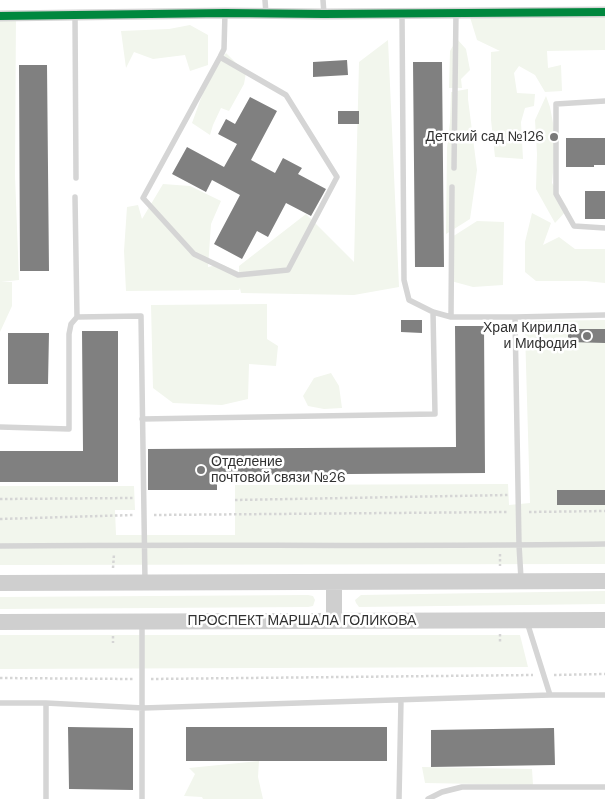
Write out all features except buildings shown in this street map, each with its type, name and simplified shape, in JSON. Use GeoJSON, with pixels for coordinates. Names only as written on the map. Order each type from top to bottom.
{"type":"FeatureCollection","features":[{"type":"Feature","properties":{"kind":"main road"},"geometry":{"type":"LineString","coordinates":[[0,583],[605,581]]}},
{"type":"Feature","properties":{"kind":"main road"},"geometry":{"type":"LineString","coordinates":[[334,582],[334,621]]}},
{"type":"Feature","properties":{"kind":"main road","name":"ПРОСПЕКТ МАРШАЛА ГОЛИКОВА"},"geometry":{"type":"LineString","coordinates":[[0,622],[605,620]]}},
{"type":"Feature","properties":{"kind":"street"},"geometry":{"type":"LineString","coordinates":[[0,16],[225,13],[605,12]]}},
{"type":"Feature","properties":{"kind":"lane"},"geometry":{"type":"LineString","coordinates":[[265,0],[266,14]]}},
{"type":"Feature","properties":{"kind":"lane"},"geometry":{"type":"LineString","coordinates":[[323,0],[324,14]]}},
{"type":"Feature","properties":{"kind":"lane"},"geometry":{"type":"LineString","coordinates":[[220,57],[286,95],[337,177],[288,270],[238,275],[194,254],[143,198],[224,49],[225,13]]}},
{"type":"Feature","properties":{"kind":"lane"},"geometry":{"type":"LineString","coordinates":[[454,168],[456,13]]}},
{"type":"Feature","properties":{"kind":"lane"},"geometry":{"type":"LineString","coordinates":[[402,14],[404,280],[409,300],[432,312],[451,317],[605,315]]}},
{"type":"Feature","properties":{"kind":"lane"},"geometry":{"type":"LineString","coordinates":[[75,15],[76,178]]}},
{"type":"Feature","properties":{"kind":"lane"},"geometry":{"type":"LineString","coordinates":[[605,101],[556,104],[556,194],[574,226],[605,228]]}},
{"type":"Feature","properties":{"kind":"lane"},"geometry":{"type":"LineString","coordinates":[[451,317],[452,187]]}},
{"type":"Feature","properties":{"kind":"lane"},"geometry":{"type":"LineString","coordinates":[[0,427],[69,429],[69,334],[71,324],[77,317],[75,197]]}},
{"type":"Feature","properties":{"kind":"lane"},"geometry":{"type":"LineString","coordinates":[[142,419],[435,414],[432,312]]}},
{"type":"Feature","properties":{"kind":"lane"},"geometry":{"type":"LineString","coordinates":[[77,317],[141,316],[145,583]]}},
{"type":"Feature","properties":{"kind":"lane"},"geometry":{"type":"LineString","coordinates":[[515,317],[521,581]]}},
{"type":"Feature","properties":{"kind":"lane"},"geometry":{"type":"LineString","coordinates":[[0,546],[145,544],[605,544]]}},
{"type":"Feature","properties":{"kind":"lane"},"geometry":{"type":"LineString","coordinates":[[526,620],[550,695]]}},
{"type":"Feature","properties":{"kind":"lane"},"geometry":{"type":"LineString","coordinates":[[142,622],[142,799]]}},
{"type":"Feature","properties":{"kind":"lane"},"geometry":{"type":"LineString","coordinates":[[0,703],[46,703],[143,708],[550,695],[605,695]]}},
{"type":"Feature","properties":{"kind":"lane"},"geometry":{"type":"LineString","coordinates":[[400,799],[401,700]]}},
{"type":"Feature","properties":{"kind":"lane"},"geometry":{"type":"LineString","coordinates":[[46,703],[46,799]]}},
{"type":"Feature","properties":{"kind":"lane"},"geometry":{"type":"LineString","coordinates":[[428,799],[442,792],[462,787],[605,787]]}},
{"type":"Feature","properties":{"kind":"path"},"geometry":{"type":"LineString","coordinates":[[235,500],[518,495]]}},
{"type":"Feature","properties":{"kind":"path"},"geometry":{"type":"LineString","coordinates":[[0,499],[144,498]]}},
{"type":"Feature","properties":{"kind":"path"},"geometry":{"type":"LineString","coordinates":[[0,518],[605,511]]}},
{"type":"Feature","properties":{"kind":"path"},"geometry":{"type":"LineString","coordinates":[[0,678],[143,680],[605,674]]}},
{"type":"Feature","properties":{"kind":"shaded area"},"geometry":{"type":"Polygon","coordinates":[[[16,12],[15,176],[19,280],[1,282],[12,282],[12,306],[0,332],[0,13],[16,12]]]}},
{"type":"Feature","properties":{"kind":"shaded area"},"geometry":{"type":"Polygon","coordinates":[[[605,12],[605,50],[547,51],[548,68],[561,65],[562,91],[545,92],[535,75],[519,66],[514,73],[517,93],[535,94],[534,106],[525,108],[521,122],[523,159],[495,157],[491,120],[491,52],[500,51],[477,40],[469,14],[605,12]]]}},
{"type":"Feature","properties":{"kind":"shaded area"},"geometry":{"type":"Polygon","coordinates":[[[190,25],[208,35],[208,65],[190,71],[185,55],[153,59],[134,52],[126,68],[121,31],[169,29],[190,25]]]}},
{"type":"Feature","properties":{"kind":"shaded area"},"geometry":{"type":"Polygon","coordinates":[[[457,39],[466,49],[470,70],[461,79],[462,88],[449,88],[450,51],[457,39]]]}},
{"type":"Feature","properties":{"kind":"shaded area"},"geometry":{"type":"Polygon","coordinates":[[[388,40],[399,287],[354,295],[241,293],[240,288],[239,290],[126,291],[124,251],[127,207],[138,205],[142,219],[163,184],[190,186],[221,201],[211,224],[208,267],[221,264],[239,272],[239,266],[306,214],[354,262],[359,62],[388,40]]]}},
{"type":"Feature","properties":{"kind":"shaded area"},"geometry":{"type":"Polygon","coordinates":[[[226,53],[246,73],[244,84],[229,111],[221,108],[210,135],[192,123],[209,76],[226,53]]]}},
{"type":"Feature","properties":{"kind":"shaded area"},"geometry":{"type":"Polygon","coordinates":[[[468,89],[477,170],[470,219],[446,234],[447,148],[451,92],[468,89]]]}},
{"type":"Feature","properties":{"kind":"shaded area"},"geometry":{"type":"Polygon","coordinates":[[[546,96],[556,139],[552,183],[568,209],[555,223],[536,189],[537,154],[535,120],[546,96]]]}},
{"type":"Feature","properties":{"kind":"shaded area"},"geometry":{"type":"Polygon","coordinates":[[[532,213],[551,223],[543,245],[559,237],[575,249],[605,249],[605,283],[536,281],[525,272],[525,242],[532,213]]]}},
{"type":"Feature","properties":{"kind":"shaded area"},"geometry":{"type":"Polygon","coordinates":[[[477,221],[504,222],[503,285],[473,287],[451,281],[452,237],[477,221]]]}},
{"type":"Feature","properties":{"kind":"shaded area"},"geometry":{"type":"Polygon","coordinates":[[[267,304],[267,339],[278,346],[276,366],[249,364],[248,399],[222,405],[173,403],[153,388],[151,305],[267,304]]]}},
{"type":"Feature","properties":{"kind":"shaded area"},"geometry":{"type":"Polygon","coordinates":[[[605,320],[605,564],[0,565],[0,486],[134,486],[135,510],[115,510],[116,535],[235,535],[235,485],[508,484],[509,505],[530,503],[525,331],[534,321],[605,320]]]}},
{"type":"Feature","properties":{"kind":"shaded area"},"geometry":{"type":"Polygon","coordinates":[[[331,373],[339,386],[342,408],[324,409],[308,406],[303,396],[314,378],[331,373]]]}},
{"type":"Feature","properties":{"kind":"shaded area"},"geometry":{"type":"Polygon","coordinates":[[[605,591],[605,604],[359,607],[355,600],[361,595],[605,591]]]}},
{"type":"Feature","properties":{"kind":"shaded area"},"geometry":{"type":"Polygon","coordinates":[[[313,596],[315,600],[313,606],[0,609],[0,597],[313,596]]]}},
{"type":"Feature","properties":{"kind":"shaded area"},"geometry":{"type":"Polygon","coordinates":[[[0,635],[520,635],[528,667],[0,669],[0,635]]]}},
{"type":"Feature","properties":{"kind":"shaded area"},"geometry":{"type":"Polygon","coordinates":[[[259,761],[258,777],[263,799],[203,799],[202,797],[184,796],[195,774],[189,768],[259,761]]]}},
{"type":"Feature","properties":{"kind":"shaded area"},"geometry":{"type":"Polygon","coordinates":[[[422,767],[532,769],[533,785],[425,783],[422,767]]]}},
{"type":"Feature","properties":{"kind":"cycle path"},"geometry":{"type":"LineString","coordinates":[[0,16],[225,13],[605,12]]}},
{"type":"Feature","properties":{"kind":"place","name":"Детский сад №126"},"geometry":{"type":"Point","coordinates":[554,137]}},
{"type":"Feature","properties":{"kind":"place","name":"Храм Кирилла и Мифодия"},"geometry":{"type":"Point","coordinates":[587,336]}},
{"type":"Feature","properties":{"kind":"place","name":"Отделение почтовой связи №26"},"geometry":{"type":"Point","coordinates":[201,470]}}]}
